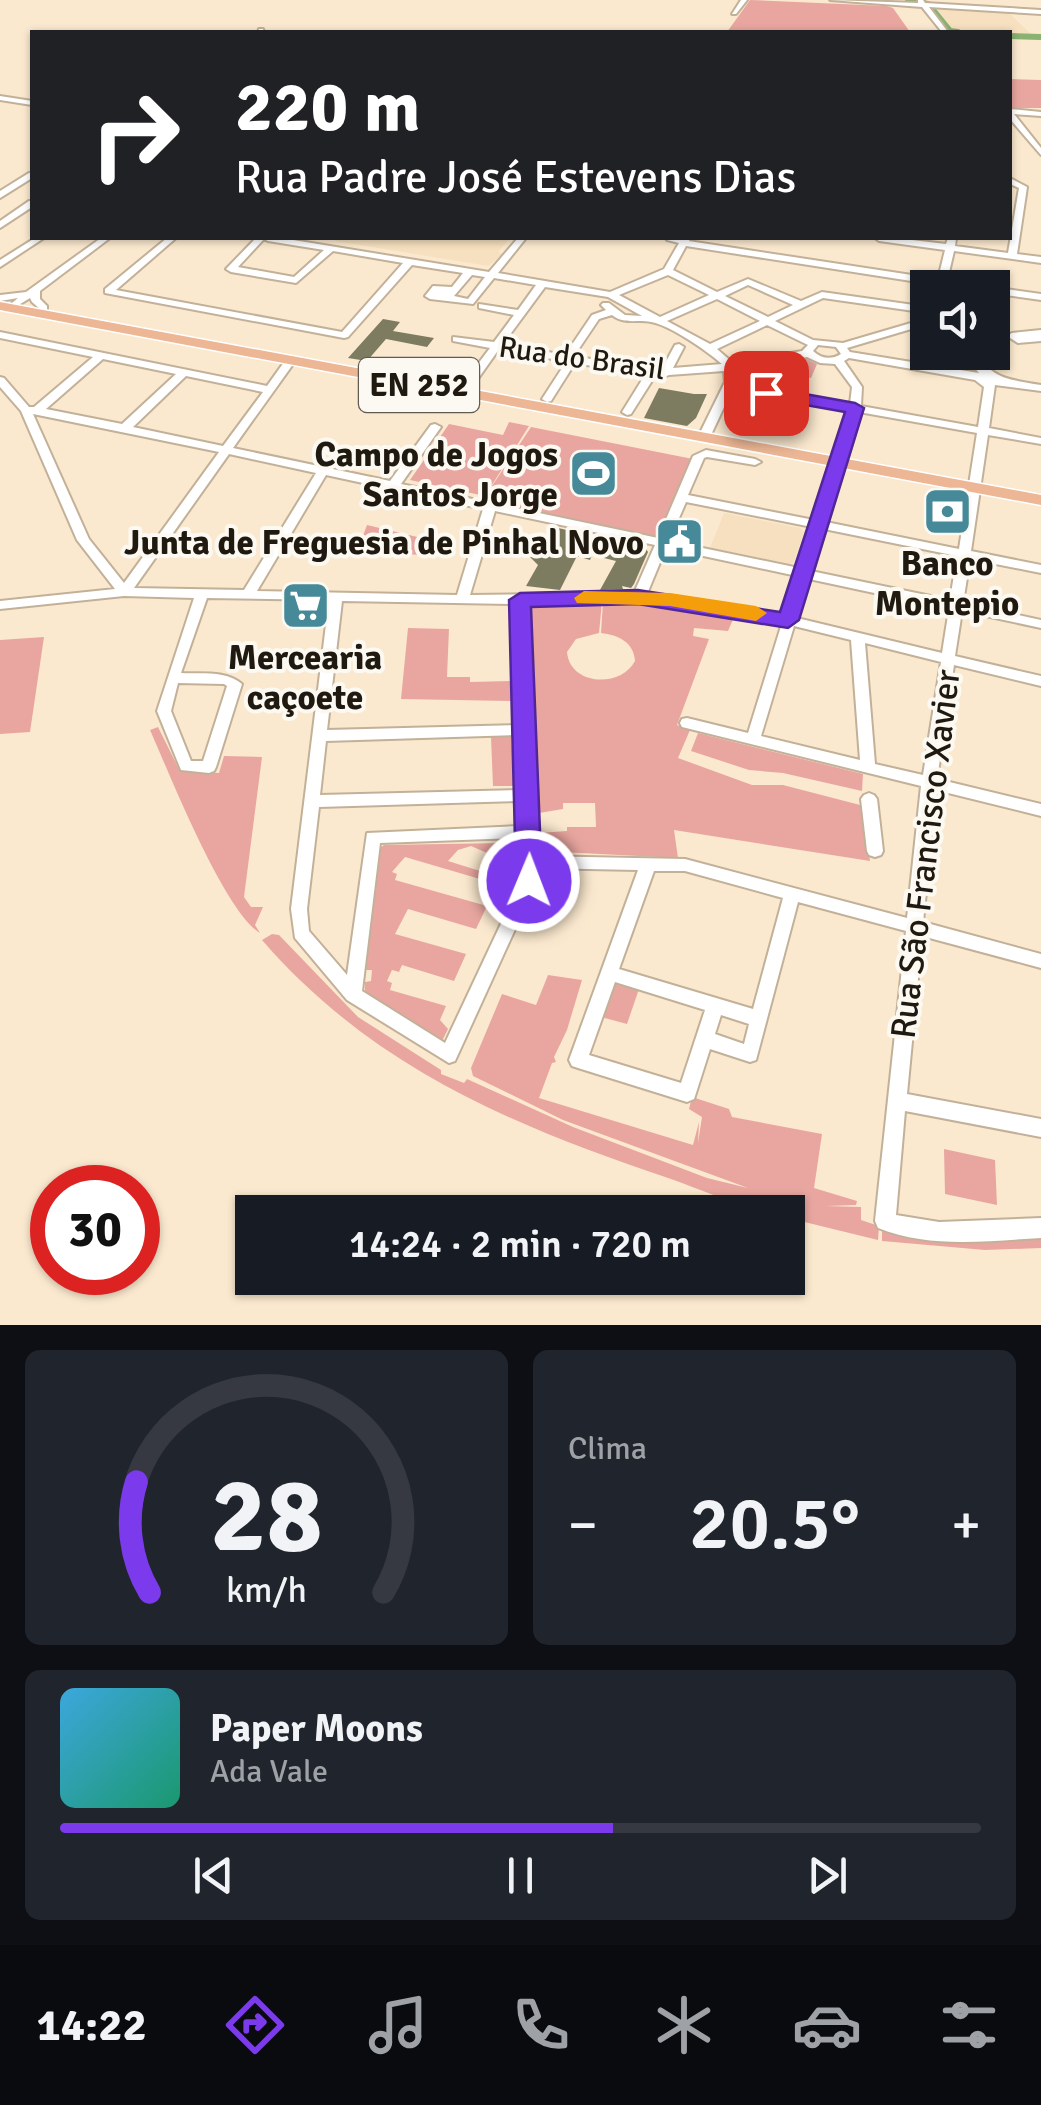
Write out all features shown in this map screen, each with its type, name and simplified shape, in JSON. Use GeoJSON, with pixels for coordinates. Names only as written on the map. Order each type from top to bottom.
{"type":"FeatureCollection","features":[{"type":"Feature","properties":{"kind":"main road","name":"EN 252"},"geometry":{"type":"LineString","coordinates":[[4,306],[44,308],[177,338]]}},
{"type":"Feature","properties":{"kind":"main road","name":"EN 252"},"geometry":{"type":"LineString","coordinates":[[4,306],[1041,500]]}},
{"type":"Feature","properties":{"kind":"street"},"geometry":{"type":"LineString","coordinates":[[734,13],[744,0]]}},
{"type":"Feature","properties":{"kind":"street"},"geometry":{"type":"LineString","coordinates":[[833,0],[1041,12]]}},
{"type":"Feature","properties":{"kind":"street"},"geometry":{"type":"LineString","coordinates":[[922,3],[944,30]]}},
{"type":"Feature","properties":{"kind":"street"},"geometry":{"type":"LineString","coordinates":[[0,98],[30,103]]}},
{"type":"Feature","properties":{"kind":"street"},"geometry":{"type":"LineString","coordinates":[[1012,112],[1041,114]]}},
{"type":"Feature","properties":{"kind":"street"},"geometry":{"type":"LineString","coordinates":[[1012,115],[1040,150]]}},
{"type":"Feature","properties":{"kind":"street"},"geometry":{"type":"LineString","coordinates":[[0,195],[30,176]]}},
{"type":"Feature","properties":{"kind":"street"},"geometry":{"type":"LineString","coordinates":[[1012,182],[1023,186],[1012,256]]}},
{"type":"Feature","properties":{"kind":"street"},"geometry":{"type":"LineString","coordinates":[[0,225],[30,204]]}},
{"type":"Feature","properties":{"kind":"street"},"geometry":{"type":"LineString","coordinates":[[0,264],[37,240]]}},
{"type":"Feature","properties":{"kind":"street"},"geometry":{"type":"LineString","coordinates":[[4,306],[36,289],[103,240]]}},
{"type":"Feature","properties":{"kind":"street"},"geometry":{"type":"LineString","coordinates":[[170,240],[108,290],[344,336],[410,261]]}},
{"type":"Feature","properties":{"kind":"street"},"geometry":{"type":"LineString","coordinates":[[262,240],[231,269],[296,280],[327,244]]}},
{"type":"Feature","properties":{"kind":"street"},"geometry":{"type":"LineString","coordinates":[[285,240],[327,244],[611,295],[710,348],[728,371]]}},
{"type":"Feature","properties":{"kind":"street"},"geometry":{"type":"LineString","coordinates":[[470,271],[451,294],[470,302],[520,240]]}},
{"type":"Feature","properties":{"kind":"street"},"geometry":{"type":"LineString","coordinates":[[610,312],[606,306],[611,295],[668,272],[684,240]]}},
{"type":"Feature","properties":{"kind":"street"},"geometry":{"type":"LineString","coordinates":[[691,240],[910,279]]}},
{"type":"Feature","properties":{"kind":"street"},"geometry":{"type":"LineString","coordinates":[[907,240],[950,243],[1041,260]]}},
{"type":"Feature","properties":{"kind":"street"},"geometry":{"type":"LineString","coordinates":[[944,270],[950,243]]}},
{"type":"Feature","properties":{"kind":"street"},"geometry":{"type":"LineString","coordinates":[[668,272],[766,321],[810,348],[821,360],[910,323]]}},
{"type":"Feature","properties":{"kind":"street"},"geometry":{"type":"LineString","coordinates":[[547,399],[595,317],[610,312],[634,320],[657,320],[751,282],[801,305]]}},
{"type":"Feature","properties":{"kind":"street"},"geometry":{"type":"LineString","coordinates":[[429,373],[471,381],[542,284]]}},
{"type":"Feature","properties":{"kind":"street"},"geometry":{"type":"LineString","coordinates":[[4,306],[36,289]]}},
{"type":"Feature","properties":{"kind":"street"},"geometry":{"type":"LineString","coordinates":[[36,289],[35,300],[44,308]]}},
{"type":"Feature","properties":{"kind":"street"},"geometry":{"type":"LineString","coordinates":[[1010,293],[1041,297]]}},
{"type":"Feature","properties":{"kind":"street"},"geometry":{"type":"LineString","coordinates":[[710,348],[826,295],[910,307]]}},
{"type":"Feature","properties":{"kind":"street"},"geometry":{"type":"LineString","coordinates":[[482,306],[520,313]]}},
{"type":"Feature","properties":{"kind":"street"},"geometry":{"type":"LineString","coordinates":[[0,335],[269,390]]}},
{"type":"Feature","properties":{"kind":"street"},"geometry":{"type":"LineString","coordinates":[[1010,336],[1041,336]]}},
{"type":"Feature","properties":{"kind":"street","name":"Rua do Brasil"},"geometry":{"type":"LineString","coordinates":[[457,339],[658,373],[711,368]]}},
{"type":"Feature","properties":{"kind":"street"},"geometry":{"type":"LineString","coordinates":[[711,368],[728,371],[828,341],[843,354],[856,388],[855,408],[753,739]]}},
{"type":"Feature","properties":{"kind":"street"},"geometry":{"type":"LineString","coordinates":[[626,412],[679,347]]}},
{"type":"Feature","properties":{"kind":"street"},"geometry":{"type":"LineString","coordinates":[[843,354],[1041,388]]}},
{"type":"Feature","properties":{"kind":"street"},"geometry":{"type":"LineString","coordinates":[[32,410],[100,356]]}},
{"type":"Feature","properties":{"kind":"street"},"geometry":{"type":"LineString","coordinates":[[124,592],[291,360]]}},
{"type":"Feature","properties":{"kind":"street"},"geometry":{"type":"LineString","coordinates":[[711,368],[855,408],[1041,441]]}},
{"type":"Feature","properties":{"kind":"street"},"geometry":{"type":"LineString","coordinates":[[981,370],[988,379]]}},
{"type":"Feature","properties":{"kind":"street"},"geometry":{"type":"LineString","coordinates":[[704,437],[728,371]]}},
{"type":"Feature","properties":{"kind":"street"},"geometry":{"type":"LineString","coordinates":[[125,428],[184,373]]}},
{"type":"Feature","properties":{"kind":"street","name":"Rua São Francisco Xavier"},"geometry":{"type":"LineString","coordinates":[[885,1221],[928,782],[988,379]]}},
{"type":"Feature","properties":{"kind":"street"},"geometry":{"type":"LineString","coordinates":[[0,380],[32,410],[75,526],[124,592]]}},
{"type":"Feature","properties":{"kind":"street"},"geometry":{"type":"LineString","coordinates":[[32,410],[1041,624]]}},
{"type":"Feature","properties":{"kind":"street"},"geometry":{"type":"LineString","coordinates":[[393,486],[435,428]]}},
{"type":"Feature","properties":{"kind":"street"},"geometry":{"type":"LineString","coordinates":[[638,597],[699,456],[755,462]]}},
{"type":"Feature","properties":{"kind":"street"},"geometry":{"type":"LineString","coordinates":[[250,593],[323,471]]}},
{"type":"Feature","properties":{"kind":"street"},"geometry":{"type":"LineString","coordinates":[[680,497],[1041,569]]}},
{"type":"Feature","properties":{"kind":"street"},"geometry":{"type":"LineString","coordinates":[[462,599],[490,507]]}},
{"type":"Feature","properties":{"kind":"street"},"geometry":{"type":"LineString","coordinates":[[110,576],[140,571]]}},
{"type":"Feature","properties":{"kind":"street"},"geometry":{"type":"LineString","coordinates":[[0,605],[124,592],[520,600],[638,597],[788,620],[1041,681]]}},
{"type":"Feature","properties":{"kind":"street"},"geometry":{"type":"LineString","coordinates":[[174,678],[226,679],[234,684],[209,767],[186,766],[164,716],[174,678],[202,592]]}},
{"type":"Feature","properties":{"kind":"street"},"geometry":{"type":"LineString","coordinates":[[336,596],[299,909],[301,934],[354,995],[449,1056],[529,881],[520,600]]}},
{"type":"Feature","properties":{"kind":"street"},"geometry":{"type":"LineString","coordinates":[[858,637],[868,768]]}},
{"type":"Feature","properties":{"kind":"street"},"geometry":{"type":"LineString","coordinates":[[687,723],[1041,810]]}},
{"type":"Feature","properties":{"kind":"street"},"geometry":{"type":"LineString","coordinates":[[319,736],[523,730]]}},
{"type":"Feature","properties":{"kind":"street"},"geometry":{"type":"LineString","coordinates":[[312,802],[528,796]]}},
{"type":"Feature","properties":{"kind":"street"},"geometry":{"type":"LineString","coordinates":[[868,799],[875,851]]}},
{"type":"Feature","properties":{"kind":"street"},"geometry":{"type":"LineString","coordinates":[[354,995],[373,837],[530,832]]}},
{"type":"Feature","properties":{"kind":"street"},"geometry":{"type":"LineString","coordinates":[[530,862],[685,866],[1041,961]]}},
{"type":"Feature","properties":{"kind":"street"},"geometry":{"type":"LineString","coordinates":[[648,864],[578,1060],[687,1093],[715,1005]]}},
{"type":"Feature","properties":{"kind":"street"},"geometry":{"type":"LineString","coordinates":[[704,1039],[750,1054],[792,894]]}},
{"type":"Feature","properties":{"kind":"street"},"geometry":{"type":"LineString","coordinates":[[610,973],[760,1019]]}},
{"type":"Feature","properties":{"kind":"street"},"geometry":{"type":"LineString","coordinates":[[896,1100],[1041,1128]]}},
{"type":"Feature","properties":{"kind":"street"},"geometry":{"type":"LineString","coordinates":[[885,1221],[902,1228],[1041,1228]]}},
{"type":"Feature","properties":{"kind":"shaded area"},"geometry":{"type":"Polygon","coordinates":[[[750,0],[887,6],[893,8],[909,30],[728,30],[750,0]]]}},
{"type":"Feature","properties":{"kind":"shaded area"},"geometry":{"type":"Polygon","coordinates":[[[932,7],[1008,12],[1032,35],[1012,34],[1012,30],[951,30],[932,7]]]}},
{"type":"Feature","properties":{"kind":"shaded area"},"geometry":{"type":"Polygon","coordinates":[[[1012,79],[1041,80],[1041,108],[1012,108],[1012,79]]]}},
{"type":"Feature","properties":{"kind":"shaded area"},"geometry":{"type":"Polygon","coordinates":[[[508,240],[498,252],[503,254],[488,266],[335,241],[508,240]]]}},
{"type":"Feature","properties":{"kind":"shaded area"},"geometry":{"type":"Polygon","coordinates":[[[803,357],[817,364],[811,378],[793,375],[786,393],[737,384],[740,376],[775,381],[788,377],[776,361],[803,357]]]}},
{"type":"Feature","properties":{"kind":"shaded area"},"geometry":{"type":"Polygon","coordinates":[[[509,422],[529,426],[485,496],[410,480],[449,424],[503,435],[509,422]]]}},
{"type":"Feature","properties":{"kind":"shaded area","name":"Campo de Jogos Santos Jorge"},"geometry":{"type":"Polygon","coordinates":[[[531,427],[693,459],[656,540],[485,504],[490,489],[531,427]]]}},
{"type":"Feature","properties":{"kind":"shaded area"},"geometry":{"type":"Polygon","coordinates":[[[724,513],[800,528],[804,532],[794,562],[710,548],[724,513]]]}},
{"type":"Feature","properties":{"kind":"shaded area"},"geometry":{"type":"Polygon","coordinates":[[[367,525],[451,545],[447,556],[357,552],[367,525]]]}},
{"type":"Feature","properties":{"kind":"shaded area"},"geometry":{"type":"Polygon","coordinates":[[[602,602],[599,633],[576,639],[567,652],[577,672],[597,679],[619,676],[635,661],[632,649],[624,641],[601,633],[603,602],[639,602],[734,617],[728,631],[694,628],[693,636],[709,639],[677,725],[690,730],[678,758],[752,785],[783,785],[864,806],[870,861],[674,830],[678,858],[541,851],[539,833],[567,831],[567,827],[596,827],[595,803],[563,803],[563,809],[539,813],[531,694],[532,607],[602,602]]]}},
{"type":"Feature","properties":{"kind":"shaded area"},"geometry":{"type":"Polygon","coordinates":[[[408,628],[449,629],[447,677],[470,677],[470,682],[515,681],[514,701],[401,699],[408,628]]]}},
{"type":"Feature","properties":{"kind":"shaded area"},"geometry":{"type":"Polygon","coordinates":[[[44,637],[30,732],[0,734],[0,640],[44,637]]]}},
{"type":"Feature","properties":{"kind":"shaded area"},"geometry":{"type":"Polygon","coordinates":[[[158,727],[180,771],[219,773],[224,756],[262,757],[244,897],[251,907],[263,907],[255,925],[260,933],[230,898],[199,840],[150,730],[158,727]]]}},
{"type":"Feature","properties":{"kind":"shaded area"},"geometry":{"type":"Polygon","coordinates":[[[698,733],[863,774],[862,791],[783,773],[749,770],[691,751],[698,733]]]}},
{"type":"Feature","properties":{"kind":"shaded area"},"geometry":{"type":"Polygon","coordinates":[[[491,737],[511,737],[515,786],[493,786],[491,737]]]}},
{"type":"Feature","properties":{"kind":"shaded area"},"geometry":{"type":"Polygon","coordinates":[[[503,843],[502,873],[497,884],[405,857],[392,872],[397,874],[395,880],[487,906],[476,929],[408,909],[395,934],[466,954],[454,981],[402,965],[399,972],[392,970],[387,981],[392,983],[390,990],[446,1006],[440,1020],[448,1029],[442,1041],[365,992],[365,982],[371,981],[372,970],[366,970],[380,848],[503,843]],[[471,846],[458,850],[448,861],[496,876],[499,866],[494,856],[471,846]]]}},
{"type":"Feature","properties":{"kind":"shaded area"},"geometry":{"type":"Polygon","coordinates":[[[279,935],[358,1017],[441,1070],[441,1074],[464,1083],[467,1079],[573,1127],[707,1178],[748,1188],[563,1120],[473,1076],[471,1068],[502,994],[536,1005],[548,975],[582,980],[554,1057],[556,1062],[552,1063],[539,1098],[693,1145],[699,1122],[698,1143],[702,1117],[689,1109],[692,1097],[729,1109],[732,1117],[822,1134],[814,1188],[857,1201],[856,1205],[826,1206],[861,1207],[861,1220],[879,1226],[878,1240],[805,1222],[805,1195],[714,1195],[502,1114],[399,1058],[351,1024],[305,985],[262,940],[279,935]]]}},
{"type":"Feature","properties":{"kind":"shaded area"},"geometry":{"type":"Polygon","coordinates":[[[614,982],[639,989],[627,1024],[601,1017],[614,982]]]}},
{"type":"Feature","properties":{"kind":"shaded area"},"geometry":{"type":"Polygon","coordinates":[[[944,1149],[995,1160],[997,1205],[945,1194],[944,1149]]]}},
{"type":"Feature","properties":{"kind":"shaded area"},"geometry":{"type":"Polygon","coordinates":[[[882,1227],[1041,1232],[1041,1248],[985,1250],[882,1241],[882,1227]]]}},
{"type":"Feature","properties":{"kind":"building"},"geometry":{"type":"Polygon","coordinates":[[[383,319],[400,322],[393,331],[434,338],[427,347],[386,339],[367,361],[348,358],[383,319]]]}},
{"type":"Feature","properties":{"kind":"building"},"geometry":{"type":"Polygon","coordinates":[[[659,388],[707,394],[696,418],[687,426],[644,418],[659,388]]]}},
{"type":"Feature","properties":{"kind":"building"},"geometry":{"type":"Polygon","coordinates":[[[554,527],[646,549],[631,588],[600,590],[616,561],[592,555],[590,560],[577,556],[560,590],[526,586],[538,565],[530,557],[539,554],[536,550],[542,548],[554,527]]]}},
{"type":"Feature","properties":{"kind":"waterway"},"geometry":{"type":"LineString","coordinates":[[908,0],[928,4],[949,30]]}},
{"type":"Feature","properties":{"kind":"waterway"},"geometry":{"type":"LineString","coordinates":[[1012,36],[1041,37]]}},
{"type":"Feature","properties":{"kind":"slow traffic"},"geometry":{"type":"LineString","coordinates":[[584,598],[638,597],[756,613]]}},
{"type":"Feature","properties":{"kind":"place","name":"Campo de Jogos Santos Jorge"},"geometry":{"type":"Point","coordinates":[593,474]}},
{"type":"Feature","properties":{"kind":"place","name":"Banco Montepio"},"geometry":{"type":"Point","coordinates":[947,511]}},
{"type":"Feature","properties":{"kind":"place","name":"Junta de Freguesia de Pinhal Novo"},"geometry":{"type":"Point","coordinates":[679,542]}},
{"type":"Feature","properties":{"kind":"place","name":"Mercearia caçoete"},"geometry":{"type":"Point","coordinates":[305,605]}},
{"type":"Feature","properties":{"kind":"route"},"geometry":{"type":"LineString","coordinates":[[529,881],[520,600],[638,597],[788,620],[855,408],[766,393]]}}]}
